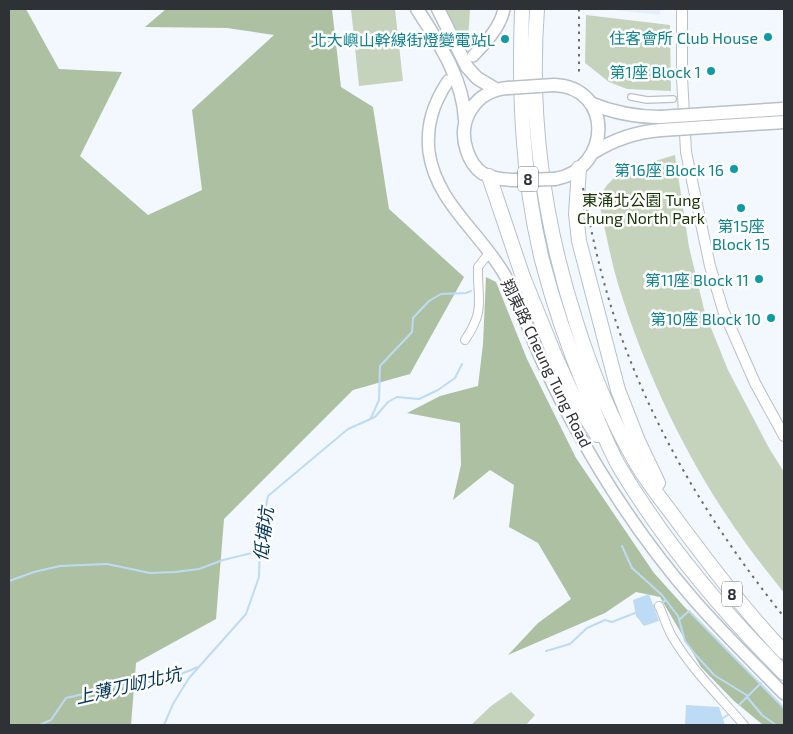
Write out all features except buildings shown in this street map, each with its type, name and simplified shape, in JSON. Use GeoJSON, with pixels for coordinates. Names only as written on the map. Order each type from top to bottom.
{"type":"FeatureCollection","features":[{"type":"Feature","properties":{"kind":"highway","name":"8"},"geometry":{"type":"LineString","coordinates":[[522,9],[522,124],[526,168],[537,235],[548,282],[568,344],[596,416],[620,466],[651,515],[706,588],[736,624],[784,673]]}},
{"type":"Feature","properties":{"kind":"highway","name":"8"},"geometry":{"type":"LineString","coordinates":[[538,9],[535,70],[538,145],[546,210],[562,278],[586,354],[609,410],[636,462],[733,594],[784,652]]}},
{"type":"Feature","properties":{"kind":"highway"},"geometry":{"type":"LineString","coordinates":[[579,168],[576,197],[577,227],[611,368],[638,441],[674,516]]}},
{"type":"Feature","properties":{"kind":"highway"},"geometry":{"type":"LineString","coordinates":[[489,176],[524,277],[570,390],[620,466]]}},
{"type":"Feature","properties":{"kind":"main road"},"geometry":{"type":"LineString","coordinates":[[417,9],[432,31],[457,79],[463,99],[464,138],[468,154],[477,169],[489,176],[516,180],[555,178],[567,175],[579,168],[594,152],[622,137],[638,133],[661,123]]}},
{"type":"Feature","properties":{"kind":"main road"},"geometry":{"type":"LineString","coordinates":[[438,9],[466,67],[477,78],[503,89]]}},
{"type":"Feature","properties":{"kind":"main road"},"geometry":{"type":"LineString","coordinates":[[473,56],[498,26],[504,9]]}},
{"type":"Feature","properties":{"kind":"main road","name":"翔東路 Cheung Tung Road"},"geometry":{"type":"LineString","coordinates":[[448,81],[433,107],[429,123],[427,140],[435,178],[450,204],[490,252],[513,291],[536,346],[571,420],[598,468],[624,508],[651,546],[696,602],[784,694]]}},
{"type":"Feature","properties":{"kind":"main road"},"geometry":{"type":"LineString","coordinates":[[465,122],[470,110],[484,95],[503,89],[554,85],[570,88],[581,94],[590,103],[597,115],[599,136],[594,152]]}},
{"type":"Feature","properties":{"kind":"main road"},"geometry":{"type":"LineString","coordinates":[[590,103],[621,114],[661,123],[784,116]]}},
{"type":"Feature","properties":{"kind":"street"},"geometry":{"type":"LineString","coordinates":[[682,9],[682,76],[686,152],[710,266],[723,310],[755,383],[784,436]]}},
{"type":"Feature","properties":{"kind":"street"},"geometry":{"type":"LineString","coordinates":[[631,97],[647,100],[673,99]]}},
{"type":"Feature","properties":{"kind":"street"},"geometry":{"type":"LineString","coordinates":[[465,340],[476,321],[479,309],[478,267],[490,252]]}},
{"type":"Feature","properties":{"kind":"street"},"geometry":{"type":"LineString","coordinates":[[659,606],[672,637],[680,650],[744,725]]}},
{"type":"Feature","properties":{"kind":"shaded area"},"geometry":{"type":"Polygon","coordinates":[[[605,9],[660,9],[660,15],[605,9]]]}},
{"type":"Feature","properties":{"kind":"green space"},"geometry":{"type":"Polygon","coordinates":[[[9,9],[26,9],[59,69],[122,72],[80,156],[148,215],[202,190],[192,110],[274,35],[227,28],[145,27],[166,9],[332,9],[341,87],[373,107],[389,209],[464,277],[410,374],[353,390],[224,519],[216,619],[136,663],[131,725],[9,725],[9,9]]]}},
{"type":"Feature","properties":{"kind":"green space"},"geometry":{"type":"Polygon","coordinates":[[[351,9],[395,9],[403,81],[359,86],[351,9]]]}},
{"type":"Feature","properties":{"kind":"green space"},"geometry":{"type":"Polygon","coordinates":[[[445,9],[470,9],[468,42],[466,44],[462,43],[445,9]]]}},
{"type":"Feature","properties":{"kind":"green space"},"geometry":{"type":"Polygon","coordinates":[[[586,15],[670,25],[671,91],[627,89],[609,82],[585,63],[586,15]]]}},
{"type":"Feature","properties":{"kind":"green space","name":"東涌北公園 Tung Chung North Park"},"geometry":{"type":"Polygon","coordinates":[[[675,155],[689,247],[705,313],[728,370],[769,448],[784,472],[784,593],[726,515],[689,453],[642,353],[612,263],[598,199],[607,185],[621,171],[675,155]]]}},
{"type":"Feature","properties":{"kind":"green space"},"geometry":{"type":"Polygon","coordinates":[[[486,277],[496,282],[527,359],[576,458],[654,573],[691,614],[784,709],[784,725],[763,725],[734,701],[701,667],[660,597],[636,592],[605,613],[508,655],[538,623],[571,599],[538,543],[509,527],[514,485],[490,470],[453,500],[461,465],[460,423],[407,413],[440,396],[478,386],[483,344],[486,277]]]}},
{"type":"Feature","properties":{"kind":"green space"},"geometry":{"type":"Polygon","coordinates":[[[511,692],[535,715],[526,725],[471,725],[491,706],[511,692]]]}},
{"type":"Feature","properties":{"kind":"water"},"geometry":{"type":"Polygon","coordinates":[[[649,594],[659,621],[644,626],[636,616],[633,600],[649,594]]]}},
{"type":"Feature","properties":{"kind":"water"},"geometry":{"type":"Polygon","coordinates":[[[686,705],[719,707],[725,725],[685,725],[686,705]]]}},
{"type":"Feature","properties":{"kind":"waterway"},"geometry":{"type":"LineString","coordinates":[[371,418],[379,400],[380,366],[412,332],[413,318],[429,301],[441,294],[471,291]]}},
{"type":"Feature","properties":{"kind":"waterway","name":"低埔坑"},"geometry":{"type":"LineString","coordinates":[[164,725],[173,704],[189,678],[246,614],[259,577],[260,535],[268,496],[348,429],[375,417],[388,402],[397,397],[419,399],[438,390],[455,378],[462,364]]}},
{"type":"Feature","properties":{"kind":"waterway"},"geometry":{"type":"LineString","coordinates":[[622,546],[632,568],[662,595],[678,616],[685,641],[695,654],[714,675],[748,696]]}},
{"type":"Feature","properties":{"kind":"waterway"},"geometry":{"type":"LineString","coordinates":[[9,581],[34,572],[60,566],[107,564],[150,573],[175,572],[199,569],[223,560],[260,551]]}},
{"type":"Feature","properties":{"kind":"waterway"},"geometry":{"type":"LineString","coordinates":[[653,606],[665,601]]}},
{"type":"Feature","properties":{"kind":"waterway"},"geometry":{"type":"LineString","coordinates":[[680,619],[689,611],[784,708]]}},
{"type":"Feature","properties":{"kind":"waterway"},"geometry":{"type":"LineString","coordinates":[[546,651],[570,644],[587,628],[605,620],[612,622],[635,613]]}},
{"type":"Feature","properties":{"kind":"waterway","name":"上薄刀屻北坑"},"geometry":{"type":"LineString","coordinates":[[40,725],[51,720],[66,698],[109,688],[169,679],[198,667]]}},
{"type":"Feature","properties":{"kind":"waterway"},"geometry":{"type":"LineString","coordinates":[[739,705],[761,683]]}},
{"type":"Feature","properties":{"kind":"waterway"},"geometry":{"type":"LineString","coordinates":[[747,697],[762,715],[776,725]]}},
{"type":"Feature","properties":{"kind":"waterway"},"geometry":{"type":"LineString","coordinates":[[723,718],[731,713]]}},
{"type":"Feature","properties":{"kind":"railway"},"geometry":{"type":"LineString","coordinates":[[579,9],[579,76]]}},
{"type":"Feature","properties":{"kind":"railway"},"geometry":{"type":"LineString","coordinates":[[583,188],[606,291],[627,352],[658,423],[695,491],[716,524],[760,587],[784,617]]}},
{"type":"Feature","properties":{"kind":"place","name":"住客會所 Club House"},"geometry":{"type":"Point","coordinates":[768,37]}},
{"type":"Feature","properties":{"kind":"place","name":"北大嶼山幹線街燈變電站L"},"geometry":{"type":"Point","coordinates":[505,39]}},
{"type":"Feature","properties":{"kind":"place","name":"第1座 Block 1"},"geometry":{"type":"Point","coordinates":[711,71]}},
{"type":"Feature","properties":{"kind":"place","name":"第16座 Block 16"},"geometry":{"type":"Point","coordinates":[734,169]}},
{"type":"Feature","properties":{"kind":"place","name":"第15座 Block 15"},"geometry":{"type":"Point","coordinates":[741,208]}},
{"type":"Feature","properties":{"kind":"place","name":"第11座 Block 11"},"geometry":{"type":"Point","coordinates":[759,279]}},
{"type":"Feature","properties":{"kind":"place","name":"第10座 Block 10"},"geometry":{"type":"Point","coordinates":[771,318]}}]}
